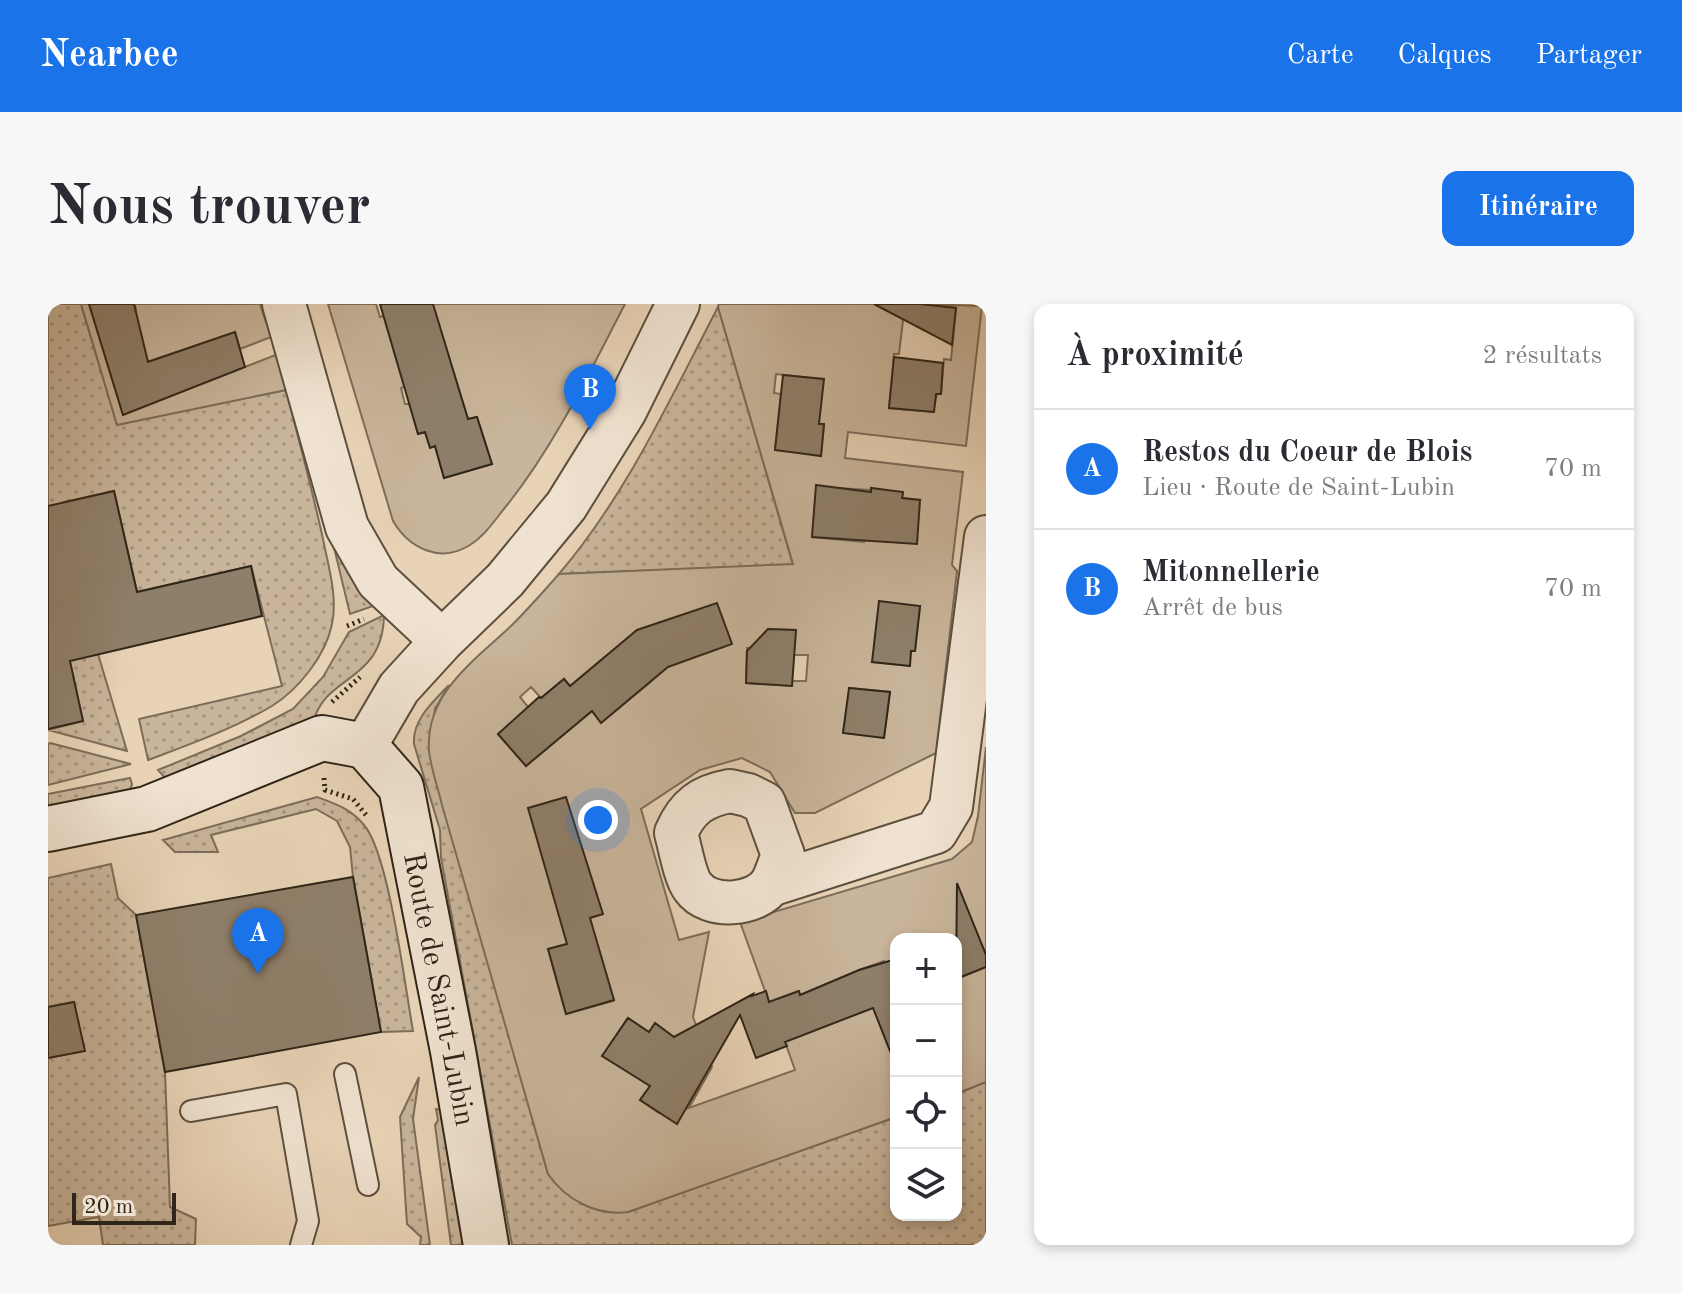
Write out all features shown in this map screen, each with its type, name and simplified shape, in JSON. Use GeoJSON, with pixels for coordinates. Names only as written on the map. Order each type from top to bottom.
{"type":"FeatureCollection","features":[{"type":"Feature","properties":{"kind":"street"},"geometry":{"type":"LineString","coordinates":[[284,304],[347,527],[378,581],[442,641]]}},
{"type":"Feature","properties":{"kind":"street"},"geometry":{"type":"LineString","coordinates":[[48,829],[147,809],[322,738],[365,746],[399,688],[505,580],[566,506],[625,411],[678,304]]}},
{"type":"Feature","properties":{"kind":"street"},"geometry":{"type":"LineString","coordinates":[[770,885],[936,832],[951,807],[986,537]]}},
{"type":"Feature","properties":{"kind":"street","name":"Route de Saint-Lubin"},"geometry":{"type":"LineString","coordinates":[[365,746],[401,787],[453,1051],[486,1245]]}},
{"type":"Feature","properties":{"kind":"lane"},"geometry":{"type":"LineString","coordinates":[[345,1074],[368,1185]]}},
{"type":"Feature","properties":{"kind":"lane"},"geometry":{"type":"LineString","coordinates":[[191,1111],[286,1094],[308,1221],[301,1245]]}},
{"type":"Feature","properties":{"kind":"shaded area"},"geometry":{"type":"Polygon","coordinates":[[[48,304],[81,304],[117,424],[286,390],[323,539],[332,581],[334,614],[324,648],[310,670],[272,706],[211,736],[148,760],[139,719],[282,686],[251,566],[137,592],[114,491],[64,502],[48,526],[48,304]]]}},
{"type":"Feature","properties":{"kind":"shaded area"},"geometry":{"type":"Polygon","coordinates":[[[81,304],[89,304],[123,415],[278,354],[286,390],[117,425],[81,304]]]}},
{"type":"Feature","properties":{"kind":"shaded area"},"geometry":{"type":"Polygon","coordinates":[[[135,304],[260,304],[271,337],[240,349],[235,332],[132,367],[129,314],[136,311],[135,304]]]}},
{"type":"Feature","properties":{"kind":"shaded area"},"geometry":{"type":"Polygon","coordinates":[[[328,304],[376,304],[380,317],[433,304],[625,304],[541,457],[481,536],[459,551],[437,553],[416,545],[393,521],[328,304]],[[453,372],[401,388],[405,404],[410,404],[418,434],[425,432],[430,447],[435,446],[444,478],[492,464],[477,417],[468,419],[453,372]]]}},
{"type":"Feature","properties":{"kind":"shaded area"},"geometry":{"type":"Polygon","coordinates":[[[719,304],[905,304],[899,354],[894,354],[889,408],[933,412],[937,394],[941,394],[944,359],[951,360],[956,308],[920,304],[982,306],[966,446],[848,432],[845,458],[963,472],[952,565],[957,571],[936,753],[815,813],[795,813],[770,772],[742,758],[700,770],[641,809],[679,940],[709,932],[693,1017],[712,1067],[689,1108],[795,1070],[785,1042],[800,995],[798,991],[769,1002],[740,922],[952,859],[972,842],[986,747],[986,955],[975,929],[962,934],[890,933],[890,967],[884,961],[859,970],[890,1000],[890,1119],[628,1212],[593,1209],[573,1199],[548,1174],[435,778],[429,751],[435,711],[444,694],[469,664],[513,624],[559,574],[793,564],[719,304]],[[776,374],[774,393],[781,394],[775,450],[821,455],[824,425],[819,424],[818,379],[776,374]],[[837,488],[816,491],[812,537],[864,542],[920,500],[902,498],[903,492],[837,488]],[[920,607],[872,662],[909,666],[911,651],[915,650],[920,607]],[[768,629],[764,633],[763,648],[747,648],[746,683],[792,686],[792,681],[806,681],[808,655],[794,655],[791,630],[768,629]],[[564,679],[541,698],[531,687],[520,697],[529,708],[498,734],[526,766],[592,711],[601,722],[648,684],[570,686],[564,679]],[[850,688],[843,733],[884,738],[890,692],[850,688]],[[595,936],[548,949],[566,1014],[613,1001],[595,936]],[[627,1019],[603,1056],[650,1086],[640,1100],[659,1113],[668,1099],[686,1109],[700,1085],[684,1075],[649,1032],[627,1019]]]}},
{"type":"Feature","properties":{"kind":"shaded area"},"geometry":{"type":"Polygon","coordinates":[[[718,307],[793,565],[559,574],[627,479],[718,307]]]}},
{"type":"Feature","properties":{"kind":"shaded area"},"geometry":{"type":"Polygon","coordinates":[[[331,535],[376,605],[350,614],[331,535]]]}},
{"type":"Feature","properties":{"kind":"shaded area"},"geometry":{"type":"Polygon","coordinates":[[[384,615],[381,637],[374,654],[364,667],[328,696],[313,724],[167,780],[158,770],[241,736],[293,709],[323,677],[349,632],[384,615]]]}},
{"type":"Feature","properties":{"kind":"shaded area"},"geometry":{"type":"Polygon","coordinates":[[[64,637],[98,654],[127,751],[48,730],[83,721],[64,637]]]}},
{"type":"Feature","properties":{"kind":"shaded area"},"geometry":{"type":"Polygon","coordinates":[[[449,685],[435,709],[429,751],[548,1174],[556,1184],[583,1202],[628,1212],[890,1119],[890,1221],[962,1221],[962,1092],[986,1082],[986,1245],[512,1245],[441,858],[440,830],[414,744],[416,727],[430,705],[449,685]]]}},
{"type":"Feature","properties":{"kind":"shaded area"},"geometry":{"type":"Polygon","coordinates":[[[50,743],[131,764],[48,785],[50,743]]]}},
{"type":"Feature","properties":{"kind":"shaded area"},"geometry":{"type":"Polygon","coordinates":[[[130,778],[132,784],[128,798],[48,814],[48,794],[130,778]]]}},
{"type":"Feature","properties":{"kind":"shaded area"},"geometry":{"type":"Polygon","coordinates":[[[317,797],[354,815],[373,840],[388,891],[413,1031],[381,1032],[350,847],[337,821],[316,809],[211,835],[218,852],[175,852],[163,840],[317,797]]]}},
{"type":"Feature","properties":{"kind":"shaded area"},"geometry":{"type":"Polygon","coordinates":[[[111,864],[118,898],[136,915],[165,1072],[170,1207],[196,1219],[195,1245],[103,1245],[99,1217],[48,1226],[48,1058],[84,1051],[74,1002],[48,1007],[48,878],[111,864]]]}},
{"type":"Feature","properties":{"kind":"shaded area"},"geometry":{"type":"Polygon","coordinates":[[[986,967],[986,1082],[962,1092],[962,1005],[962,977],[986,967]]]}},
{"type":"Feature","properties":{"kind":"shaded area"},"geometry":{"type":"Polygon","coordinates":[[[419,1077],[413,1119],[430,1245],[420,1245],[421,1237],[407,1224],[400,1117],[419,1077]]]}},
{"type":"Feature","properties":{"kind":"shaded area"},"geometry":{"type":"Polygon","coordinates":[[[436,1109],[447,1110],[469,1245],[451,1245],[435,1125],[438,1120],[436,1109]]]}},
{"type":"Feature","properties":{"kind":"building"},"geometry":{"type":"Polygon","coordinates":[[[89,304],[134,304],[148,362],[235,332],[245,367],[123,415],[89,304]]]}},
{"type":"Feature","properties":{"kind":"building"},"geometry":{"type":"Polygon","coordinates":[[[380,304],[433,304],[468,419],[477,417],[492,464],[444,478],[435,446],[430,448],[425,432],[418,434],[380,304]]]}},
{"type":"Feature","properties":{"kind":"building"},"geometry":{"type":"Polygon","coordinates":[[[874,304],[956,308],[952,345],[874,304]]]}},
{"type":"Feature","properties":{"kind":"building"},"geometry":{"type":"Polygon","coordinates":[[[894,357],[943,363],[941,394],[936,394],[934,412],[889,408],[894,357]]]}},
{"type":"Feature","properties":{"kind":"building"},"geometry":{"type":"Polygon","coordinates":[[[783,375],[824,379],[819,424],[824,424],[821,456],[775,450],[783,375]]]}},
{"type":"Feature","properties":{"kind":"building"},"geometry":{"type":"Polygon","coordinates":[[[816,485],[871,492],[871,488],[903,492],[902,498],[920,500],[917,544],[812,537],[816,485]]]}},
{"type":"Feature","properties":{"kind":"building"},"geometry":{"type":"Polygon","coordinates":[[[114,491],[137,592],[251,566],[262,616],[70,661],[83,721],[48,729],[48,506],[114,491]]]}},
{"type":"Feature","properties":{"kind":"building"},"geometry":{"type":"Polygon","coordinates":[[[879,601],[920,606],[915,651],[911,651],[910,666],[872,662],[879,601]]]}},
{"type":"Feature","properties":{"kind":"building"},"geometry":{"type":"Polygon","coordinates":[[[717,603],[732,644],[668,667],[601,723],[592,711],[526,766],[498,734],[539,697],[564,679],[570,686],[637,630],[717,603]]]}},
{"type":"Feature","properties":{"kind":"building"},"geometry":{"type":"Polygon","coordinates":[[[768,629],[796,630],[792,686],[746,683],[747,651],[768,629]]]}},
{"type":"Feature","properties":{"kind":"building"},"geometry":{"type":"Polygon","coordinates":[[[849,688],[890,692],[884,738],[843,733],[849,688]]]}},
{"type":"Feature","properties":{"kind":"building"},"geometry":{"type":"Polygon","coordinates":[[[566,797],[603,914],[590,918],[614,1000],[566,1014],[548,949],[567,944],[528,808],[566,797]]]}},
{"type":"Feature","properties":{"kind":"building"},"geometry":{"type":"Polygon","coordinates":[[[353,877],[381,1032],[165,1072],[136,915],[353,877]]]}},
{"type":"Feature","properties":{"kind":"building"},"geometry":{"type":"Polygon","coordinates":[[[957,883],[986,955],[986,967],[962,977],[962,933],[956,933],[957,883]]]}},
{"type":"Feature","properties":{"kind":"building"},"geometry":{"type":"Polygon","coordinates":[[[890,961],[890,1051],[873,1008],[785,1042],[787,1046],[756,1058],[740,1015],[677,1124],[640,1100],[650,1086],[602,1056],[628,1018],[649,1032],[655,1023],[674,1037],[753,994],[766,991],[769,1002],[799,991],[800,995],[859,970],[890,961]]]}},
{"type":"Feature","properties":{"kind":"building"},"geometry":{"type":"Polygon","coordinates":[[[74,1002],[85,1051],[48,1058],[48,1007],[74,1002]]]}},
{"type":"Feature","properties":{"kind":"place","name":"Mitonnellerie"},"geometry":{"type":"Point","coordinates":[590,430]}},
{"type":"Feature","properties":{"kind":"place","name":"Restos du Coeur de Blois"},"geometry":{"type":"Point","coordinates":[258,974]}}]}
